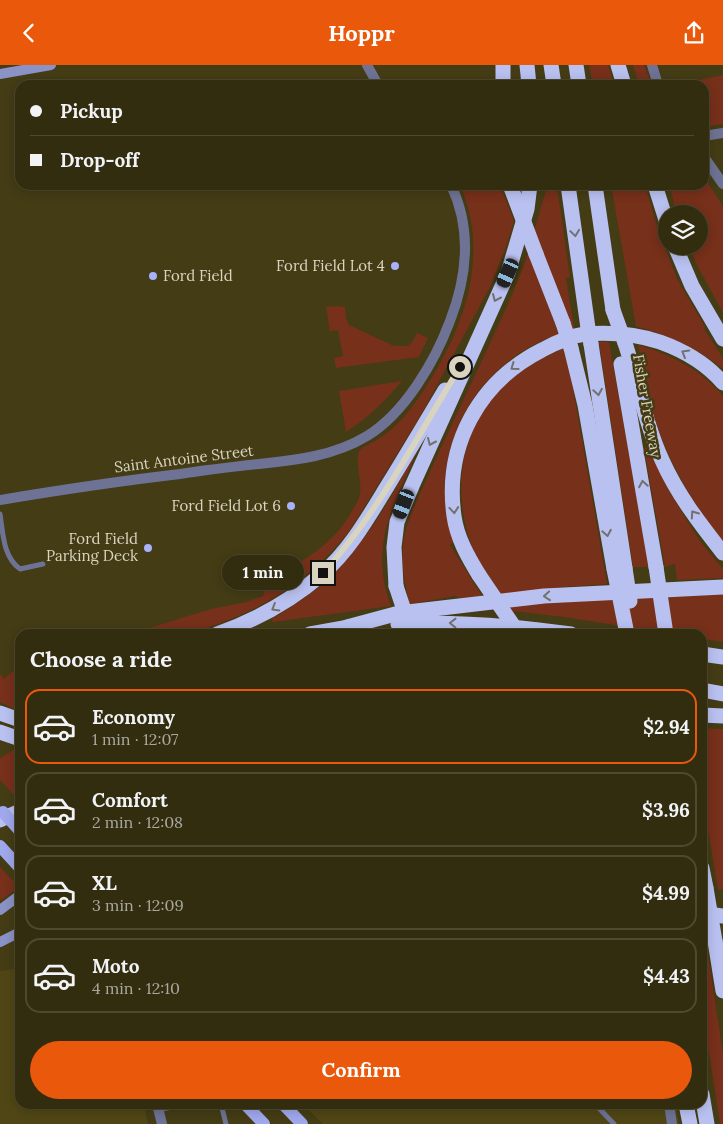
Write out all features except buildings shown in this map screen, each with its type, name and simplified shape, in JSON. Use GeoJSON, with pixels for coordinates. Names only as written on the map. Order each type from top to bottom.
{"type":"FeatureCollection","features":[{"type":"Feature","properties":{"kind":"highway"},"geometry":{"type":"LineString","coordinates":[[503,65],[504,80]]}},
{"type":"Feature","properties":{"kind":"highway"},"geometry":{"type":"LineString","coordinates":[[527,65],[528,80]]}},
{"type":"Feature","properties":{"kind":"highway"},"geometry":{"type":"LineString","coordinates":[[551,65],[553,80]]}},
{"type":"Feature","properties":{"kind":"highway"},"geometry":{"type":"LineString","coordinates":[[576,65],[578,80]]}},
{"type":"Feature","properties":{"kind":"highway"},"geometry":{"type":"LineString","coordinates":[[618,65],[622,80]]}},
{"type":"Feature","properties":{"kind":"highway"},"geometry":{"type":"LineString","coordinates":[[512,190],[571,348],[633,629]]}},
{"type":"Feature","properties":{"kind":"highway"},"geometry":{"type":"LineString","coordinates":[[411,629],[396,586],[394,547],[398,522],[416,477],[508,273],[527,209],[529,190]]}},
{"type":"Feature","properties":{"kind":"highway"},"geometry":{"type":"LineString","coordinates":[[569,190],[625,629]]}},
{"type":"Feature","properties":{"kind":"highway"},"geometry":{"type":"LineString","coordinates":[[596,190],[613,311],[621,343],[638,394],[662,460],[682,496],[723,553]]}},
{"type":"Feature","properties":{"kind":"highway"},"geometry":{"type":"LineString","coordinates":[[657,190],[661,205]]}},
{"type":"Feature","properties":{"kind":"highway"},"geometry":{"type":"LineString","coordinates":[[680,255],[692,285],[723,339]]}},
{"type":"Feature","properties":{"kind":"highway"},"geometry":{"type":"LineString","coordinates":[[230,629],[270,611],[292,598],[323,573],[346,548],[369,516],[480,334]]}},
{"type":"Feature","properties":{"kind":"highway"},"geometry":{"type":"LineString","coordinates":[[516,629],[463,549],[454,518],[452,484],[456,455],[465,429],[481,401],[501,377],[529,356],[556,343],[584,335],[614,334],[649,339],[678,349],[701,362],[723,383]]}},
{"type":"Feature","properties":{"kind":"highway","name":"Fisher Freeway"},"geometry":{"type":"LineString","coordinates":[[621,343],[665,629]]}},
{"type":"Feature","properties":{"kind":"highway"},"geometry":{"type":"LineString","coordinates":[[336,629],[399,613],[544,596],[723,587]]}},
{"type":"Feature","properties":{"kind":"highway"},"geometry":{"type":"LineString","coordinates":[[346,627],[408,623],[457,623],[531,629]]}},
{"type":"Feature","properties":{"kind":"highway"},"geometry":{"type":"LineString","coordinates":[[707,654],[723,657]]}},
{"type":"Feature","properties":{"kind":"highway"},"geometry":{"type":"LineString","coordinates":[[707,660],[723,662]]}},
{"type":"Feature","properties":{"kind":"highway"},"geometry":{"type":"LineString","coordinates":[[707,691],[723,694]]}},
{"type":"Feature","properties":{"kind":"highway"},"geometry":{"type":"LineString","coordinates":[[0,713],[15,718]]}},
{"type":"Feature","properties":{"kind":"highway"},"geometry":{"type":"LineString","coordinates":[[707,715],[723,716]]}},
{"type":"Feature","properties":{"kind":"highway"},"geometry":{"type":"LineString","coordinates":[[0,738],[15,730]]}},
{"type":"Feature","properties":{"kind":"highway"},"geometry":{"type":"LineString","coordinates":[[0,732],[15,737]]}},
{"type":"Feature","properties":{"kind":"highway"},"geometry":{"type":"LineString","coordinates":[[0,821],[15,814]]}},
{"type":"Feature","properties":{"kind":"highway"},"geometry":{"type":"LineString","coordinates":[[707,894],[723,991]]}},
{"type":"Feature","properties":{"kind":"highway"},"geometry":{"type":"LineString","coordinates":[[707,914],[723,916]]}},
{"type":"Feature","properties":{"kind":"highway"},"geometry":{"type":"LineString","coordinates":[[687,1109],[690,1124]]}},
{"type":"Feature","properties":{"kind":"highway"},"geometry":{"type":"LineString","coordinates":[[704,1109],[707,1124]]}},
{"type":"Feature","properties":{"kind":"main road"},"geometry":{"type":"LineString","coordinates":[[0,809],[15,826]]}},
{"type":"Feature","properties":{"kind":"main road"},"geometry":{"type":"LineString","coordinates":[[0,846],[15,863]]}},
{"type":"Feature","properties":{"kind":"main road"},"geometry":{"type":"LineString","coordinates":[[250,1109],[264,1124]]}},
{"type":"Feature","properties":{"kind":"main road"},"geometry":{"type":"LineString","coordinates":[[288,1109],[302,1124]]}},
{"type":"Feature","properties":{"kind":"street"},"geometry":{"type":"LineString","coordinates":[[0,74],[51,65]]}},
{"type":"Feature","properties":{"kind":"street"},"geometry":{"type":"LineString","coordinates":[[367,65],[375,80]]}},
{"type":"Feature","properties":{"kind":"street"},"geometry":{"type":"LineString","coordinates":[[652,65],[656,80]]}},
{"type":"Feature","properties":{"kind":"street"},"geometry":{"type":"LineString","coordinates":[[709,135],[723,133]]}},
{"type":"Feature","properties":{"kind":"street"},"geometry":{"type":"LineString","coordinates":[[709,164],[723,184]]}},
{"type":"Feature","properties":{"kind":"street","name":"Saint Antoine Street"},"geometry":{"type":"LineString","coordinates":[[0,500],[178,474],[305,459],[329,453],[368,435],[390,417],[411,393],[435,355],[455,309],[463,271],[465,241],[460,210],[453,190]]}},
{"type":"Feature","properties":{"kind":"street"},"geometry":{"type":"LineString","coordinates":[[0,910],[15,899]]}},
{"type":"Feature","properties":{"kind":"street"},"geometry":{"type":"LineString","coordinates":[[0,942],[15,934]]}},
{"type":"Feature","properties":{"kind":"street"},"geometry":{"type":"LineString","coordinates":[[159,1109],[162,1124]]}},
{"type":"Feature","properties":{"kind":"street"},"geometry":{"type":"LineString","coordinates":[[670,1109],[672,1124]]}},
{"type":"Feature","properties":{"kind":"lane"},"geometry":{"type":"LineString","coordinates":[[0,514],[8,557],[14,565],[20,569],[42,564]]}},
{"type":"Feature","properties":{"kind":"lane"},"geometry":{"type":"LineString","coordinates":[[223,1109],[226,1124]]}},
{"type":"Feature","properties":{"kind":"lane"},"geometry":{"type":"LineString","coordinates":[[600,1109],[614,1124]]}},
{"type":"Feature","properties":{"kind":"shaded area"},"geometry":{"type":"Polygon","coordinates":[[[589,65],[608,65],[612,80],[592,80],[589,65]]]}},
{"type":"Feature","properties":{"kind":"shaded area"},"geometry":{"type":"Polygon","coordinates":[[[633,65],[644,65],[650,80],[638,80],[633,65]]]}},
{"type":"Feature","properties":{"kind":"shaded area"},"geometry":{"type":"Polygon","coordinates":[[[723,75],[723,124],[709,126],[709,80],[698,80],[723,75]]]}},
{"type":"Feature","properties":{"kind":"shaded area"},"geometry":{"type":"Polygon","coordinates":[[[709,185],[723,206],[723,313],[693,255],[708,255],[708,205],[675,205],[670,190],[709,190],[709,185]]]}},
{"type":"Feature","properties":{"kind":"shaded area"},"geometry":{"type":"Polygon","coordinates":[[[462,190],[502,190],[514,221],[506,247],[490,287],[422,413],[350,530],[337,546],[308,574],[258,607],[204,629],[146,629],[211,609],[246,602],[263,596],[269,579],[316,551],[345,523],[360,494],[359,451],[388,432],[409,411],[438,367],[459,324],[471,278],[473,255],[472,231],[468,208],[462,190]]]}},
{"type":"Feature","properties":{"kind":"shaded area"},"geometry":{"type":"Polygon","coordinates":[[[546,190],[558,190],[570,277],[566,278],[577,346],[534,231],[546,190]]]}},
{"type":"Feature","properties":{"kind":"shaded area"},"geometry":{"type":"Polygon","coordinates":[[[612,190],[646,190],[658,230],[658,255],[668,255],[677,279],[705,327],[704,329],[723,358],[723,369],[702,354],[660,334],[636,326],[612,190]]]}},
{"type":"Feature","properties":{"kind":"shaded area"},"geometry":{"type":"Polygon","coordinates":[[[528,253],[559,334],[534,345],[511,359],[491,377],[474,397],[461,420],[451,445],[446,472],[445,500],[448,521],[454,541],[450,545],[482,596],[460,598],[455,596],[410,604],[404,576],[403,554],[404,537],[410,516],[506,309],[528,253]]]}},
{"type":"Feature","properties":{"kind":"shaded area"},"geometry":{"type":"Polygon","coordinates":[[[326,307],[345,307],[346,319],[349,325],[394,346],[408,346],[417,333],[428,338],[419,357],[336,368],[334,358],[343,356],[338,330],[330,331],[326,307]]]}},
{"type":"Feature","properties":{"kind":"shaded area"},"geometry":{"type":"Polygon","coordinates":[[[599,342],[609,342],[649,567],[633,567],[599,342]]]}},
{"type":"Feature","properties":{"kind":"shaded area"},"geometry":{"type":"Polygon","coordinates":[[[638,345],[662,353],[685,364],[705,378],[723,396],[723,543],[686,489],[658,431],[645,389],[648,388],[638,345]]]}},
{"type":"Feature","properties":{"kind":"shaded area"},"geometry":{"type":"Polygon","coordinates":[[[563,349],[570,371],[607,584],[562,587],[502,595],[483,572],[470,540],[463,511],[461,483],[465,455],[474,429],[488,404],[507,383],[532,364],[563,349]]]}},
{"type":"Feature","properties":{"kind":"shaded area"},"geometry":{"type":"Polygon","coordinates":[[[402,381],[376,409],[346,432],[339,391],[402,381]]]}},
{"type":"Feature","properties":{"kind":"shaded area"},"geometry":{"type":"Polygon","coordinates":[[[648,447],[666,486],[699,540],[723,569],[723,578],[677,580],[675,564],[665,567],[644,448],[648,447]]]}},
{"type":"Feature","properties":{"kind":"shaded area"},"geometry":{"type":"Polygon","coordinates":[[[413,458],[391,513],[383,548],[382,566],[391,606],[273,622],[272,619],[326,581],[352,554],[364,539],[413,458]]]}},
{"type":"Feature","properties":{"kind":"shaded area"},"geometry":{"type":"Polygon","coordinates":[[[723,592],[723,642],[707,640],[707,629],[641,629],[513,611],[508,606],[723,592]]]}},
{"type":"Feature","properties":{"kind":"shaded area"},"geometry":{"type":"Polygon","coordinates":[[[15,669],[14,709],[0,702],[0,674],[4,679],[15,669]]]}},
{"type":"Feature","properties":{"kind":"shaded area"},"geometry":{"type":"Polygon","coordinates":[[[707,728],[723,729],[723,893],[722,889],[718,890],[707,823],[707,728]]]}},
{"type":"Feature","properties":{"kind":"shaded area"},"geometry":{"type":"Polygon","coordinates":[[[15,749],[15,793],[13,794],[0,780],[0,758],[15,749]]]}},
{"type":"Feature","properties":{"kind":"shaded area"},"geometry":{"type":"Polygon","coordinates":[[[0,867],[15,883],[15,890],[0,901],[0,867]]]}},
{"type":"Feature","properties":{"kind":"shaded area"},"geometry":{"type":"Polygon","coordinates":[[[707,948],[723,1054],[723,1124],[720,1124],[707,1039],[707,948]]]}},
{"type":"Feature","properties":{"kind":"shaded area"},"geometry":{"type":"Polygon","coordinates":[[[15,969],[15,1109],[145,1109],[148,1124],[0,1124],[0,971],[15,969]]]}},
{"type":"Feature","properties":{"kind":"shaded area"},"geometry":{"type":"Polygon","coordinates":[[[308,1109],[677,1109],[679,1124],[323,1124],[308,1109]]]}},
{"type":"Feature","properties":{"kind":"place","name":"Ford Field Lot 4"},"geometry":{"type":"Point","coordinates":[395,266]}},
{"type":"Feature","properties":{"kind":"place","name":"Ford Field"},"geometry":{"type":"Point","coordinates":[153,276]}},
{"type":"Feature","properties":{"kind":"place","name":"Ford Field Lot 6"},"geometry":{"type":"Point","coordinates":[291,506]}},
{"type":"Feature","properties":{"kind":"place","name":"Ford Field Parking Deck"},"geometry":{"type":"Point","coordinates":[148,548]}},
{"type":"Feature","properties":{"kind":"route"},"geometry":{"type":"LineString","coordinates":[[323,573],[346,548],[369,516],[460,367]]}}]}
